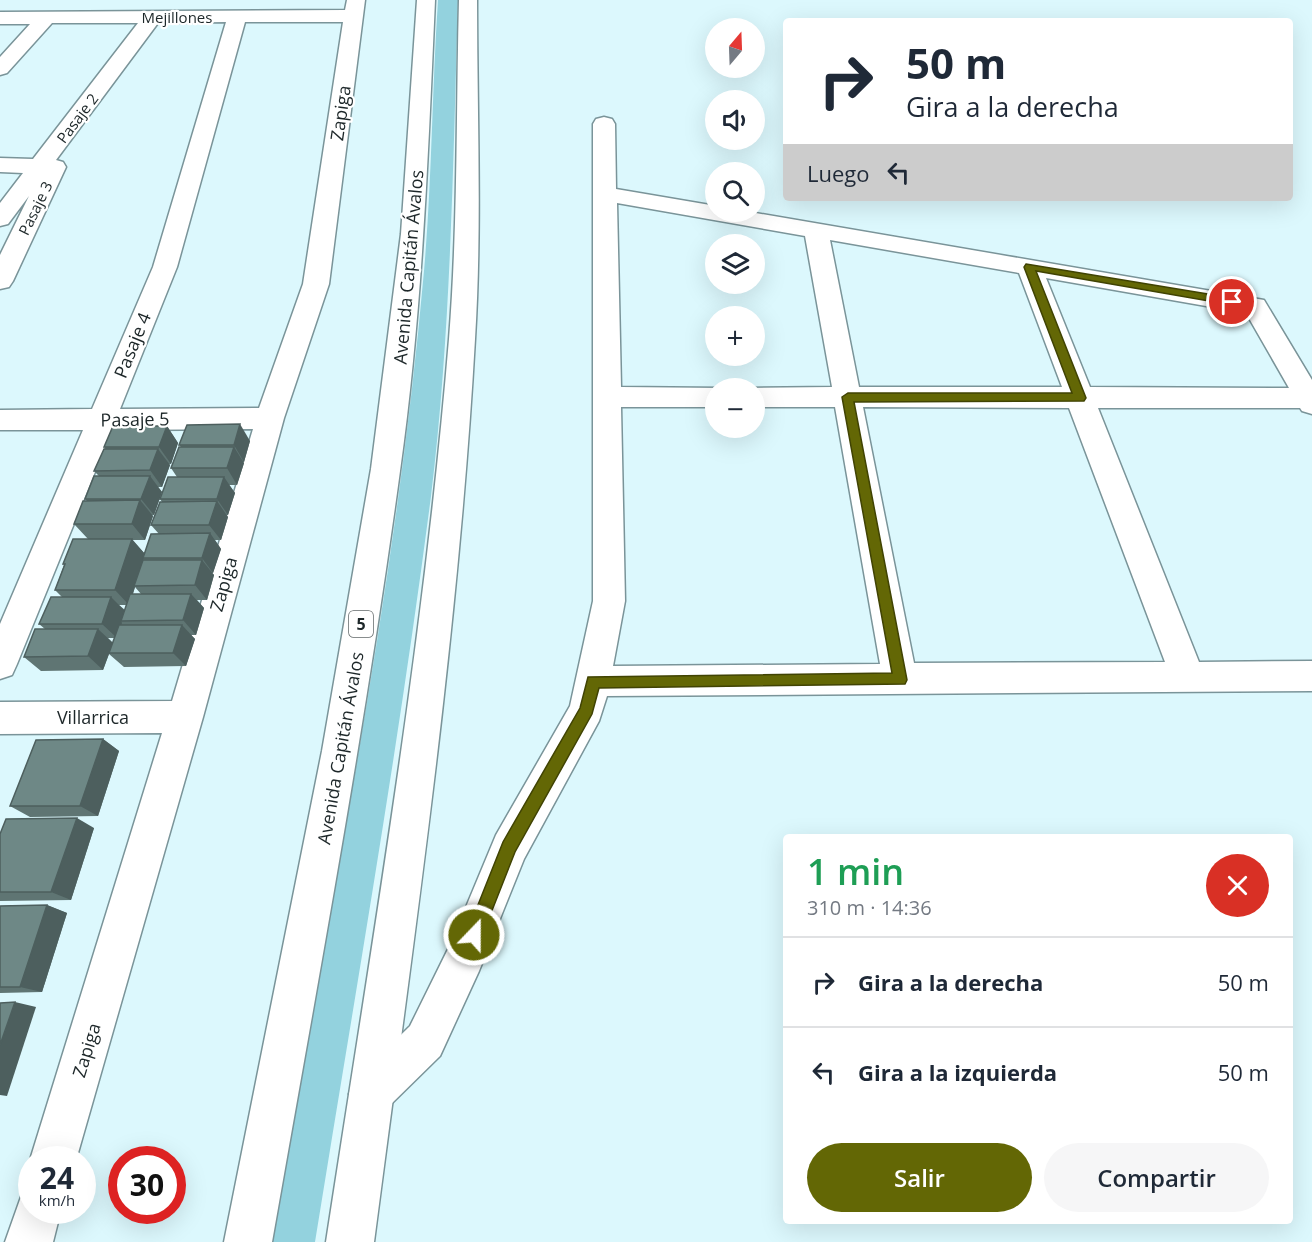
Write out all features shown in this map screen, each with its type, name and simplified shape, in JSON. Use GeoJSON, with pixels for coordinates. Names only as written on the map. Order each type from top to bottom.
{"type":"FeatureCollection","features":[{"type":"Feature","properties":{"kind":"main road","name":"Avenida Capitán Ávalos"},"geometry":{"type":"LineString","coordinates":[[248,1242],[336,772],[386,469],[413,234],[426,0]]}},
{"type":"Feature","properties":{"kind":"main road"},"geometry":{"type":"LineString","coordinates":[[350,1242],[421,731],[458,394],[466,224],[468,0]]}},
{"type":"Feature","properties":{"kind":"main road","name":"Mejillones"},"geometry":{"type":"LineString","coordinates":[[0,18],[41,12],[354,8]]}},
{"type":"Feature","properties":{"kind":"main road","name":"Zapiga"},"geometry":{"type":"LineString","coordinates":[[57,1146],[185,717],[270,418],[316,284],[354,8]]}},
{"type":"Feature","properties":{"kind":"main road","name":"Pasaje 4"},"geometry":{"type":"LineString","coordinates":[[0,664],[165,267],[243,11]]}},
{"type":"Feature","properties":{"kind":"main road"},"geometry":{"type":"LineString","coordinates":[[0,69],[41,12]]}},
{"type":"Feature","properties":{"kind":"main road","name":"Pasaje 2"},"geometry":{"type":"LineString","coordinates":[[0,219],[47,167],[146,12]]}},
{"type":"Feature","properties":{"kind":"main road"},"geometry":{"type":"LineString","coordinates":[[371,1094],[425,1041],[465,957],[509,848],[587,710],[609,602],[604,124]]}},
{"type":"Feature","properties":{"kind":"main road"},"geometry":{"type":"LineString","coordinates":[[0,165],[47,167]]}},
{"type":"Feature","properties":{"kind":"main road","name":"Pasaje 3"},"geometry":{"type":"LineString","coordinates":[[0,281],[47,167]]}},
{"type":"Feature","properties":{"kind":"main road"},"geometry":{"type":"LineString","coordinates":[[605,194],[1254,306],[1311,400]]}},
{"type":"Feature","properties":{"kind":"main road"},"geometry":{"type":"LineString","coordinates":[[816,230],[900,680]]}},
{"type":"Feature","properties":{"kind":"main road"},"geometry":{"type":"LineString","coordinates":[[1029,267],[1188,677]]}},
{"type":"Feature","properties":{"kind":"main road"},"geometry":{"type":"LineString","coordinates":[[607,397],[705,397]]}},
{"type":"Feature","properties":{"kind":"main road"},"geometry":{"type":"LineString","coordinates":[[765,397],[1311,400]]}},
{"type":"Feature","properties":{"kind":"main road","name":"Pasaje 5"},"geometry":{"type":"LineString","coordinates":[[0,420],[270,418]]}},
{"type":"Feature","properties":{"kind":"main road"},"geometry":{"type":"LineString","coordinates":[[593,681],[1312,676]]}},
{"type":"Feature","properties":{"kind":"main road","name":"Villarrica"},"geometry":{"type":"LineString","coordinates":[[0,718],[185,717]]}},
{"type":"Feature","properties":{"kind":"main road"},"geometry":{"type":"LineString","coordinates":[[29,1242],[34,1224]]}},
{"type":"Feature","properties":{"kind":"shaded area"},"geometry":{"type":"Polygon","coordinates":[[[438,0],[458,0],[447,310],[431,496],[405,683],[315,1242],[267,1242],[358,758],[396,515],[424,271],[438,0]]]}},
{"type":"Feature","properties":{"kind":"building"},"geometry":{"type":"Polygon","coordinates":[[[240,424],[234,445],[179,445],[187,425],[240,424]]]}},
{"type":"Feature","properties":{"kind":"building"},"geometry":{"type":"Polygon","coordinates":[[[113,426],[167,426],[159,447],[104,447],[113,426]]]}},
{"type":"Feature","properties":{"kind":"building"},"geometry":{"type":"Polygon","coordinates":[[[179,447],[234,447],[227,468],[171,468],[179,447]]]}},
{"type":"Feature","properties":{"kind":"building"},"geometry":{"type":"Polygon","coordinates":[[[104,449],[158,449],[150,470],[94,471],[104,449]]]}},
{"type":"Feature","properties":{"kind":"building"},"geometry":{"type":"Polygon","coordinates":[[[94,476],[150,476],[141,499],[85,499],[94,476]]]}},
{"type":"Feature","properties":{"kind":"building"},"geometry":{"type":"Polygon","coordinates":[[[168,477],[224,477],[217,499],[160,499],[168,477]]]}},
{"type":"Feature","properties":{"kind":"building"},"geometry":{"type":"Polygon","coordinates":[[[140,500],[132,524],[74,524],[83,501],[140,500]]]}},
{"type":"Feature","properties":{"kind":"building"},"geometry":{"type":"Polygon","coordinates":[[[217,501],[209,525],[151,525],[160,502],[217,501]]]}},
{"type":"Feature","properties":{"kind":"building"},"geometry":{"type":"Polygon","coordinates":[[[210,533],[202,558],[143,558],[151,534],[210,533]]]}},
{"type":"Feature","properties":{"kind":"building"},"geometry":{"type":"Polygon","coordinates":[[[73,539],[132,539],[115,590],[55,590],[73,539]]]}},
{"type":"Feature","properties":{"kind":"building"},"geometry":{"type":"Polygon","coordinates":[[[143,560],[202,560],[195,585],[134,586],[143,560]]]}},
{"type":"Feature","properties":{"kind":"building"},"geometry":{"type":"Polygon","coordinates":[[[130,594],[191,594],[183,620],[121,621],[130,594]]]}},
{"type":"Feature","properties":{"kind":"building"},"geometry":{"type":"Polygon","coordinates":[[[51,597],[111,597],[102,624],[39,624],[51,597]]]}},
{"type":"Feature","properties":{"kind":"building"},"geometry":{"type":"Polygon","coordinates":[[[119,625],[182,625],[173,653],[109,653],[119,625]]]}},
{"type":"Feature","properties":{"kind":"building"},"geometry":{"type":"Polygon","coordinates":[[[35,629],[98,629],[88,656],[24,657],[35,629]]]}},
{"type":"Feature","properties":{"kind":"building"},"geometry":{"type":"Polygon","coordinates":[[[103,739],[80,806],[10,806],[36,740],[103,739]]]}},
{"type":"Feature","properties":{"kind":"building"},"geometry":{"type":"Polygon","coordinates":[[[77,818],[51,892],[0,892],[0,834],[6,819],[77,818]]]}},
{"type":"Feature","properties":{"kind":"building"},"geometry":{"type":"Polygon","coordinates":[[[47,905],[20,987],[0,987],[0,906],[47,905]]]}},
{"type":"Feature","properties":{"kind":"building"},"geometry":{"type":"Polygon","coordinates":[[[15,1002],[0,1045],[0,1003],[15,1002]]]}},
{"type":"Feature","properties":{"kind":"route"},"geometry":{"type":"LineString","coordinates":[[474,935],[509,848],[587,710],[593,681],[900,680],[848,397],[1080,398],[1029,267],[1232,302]]}}]}
